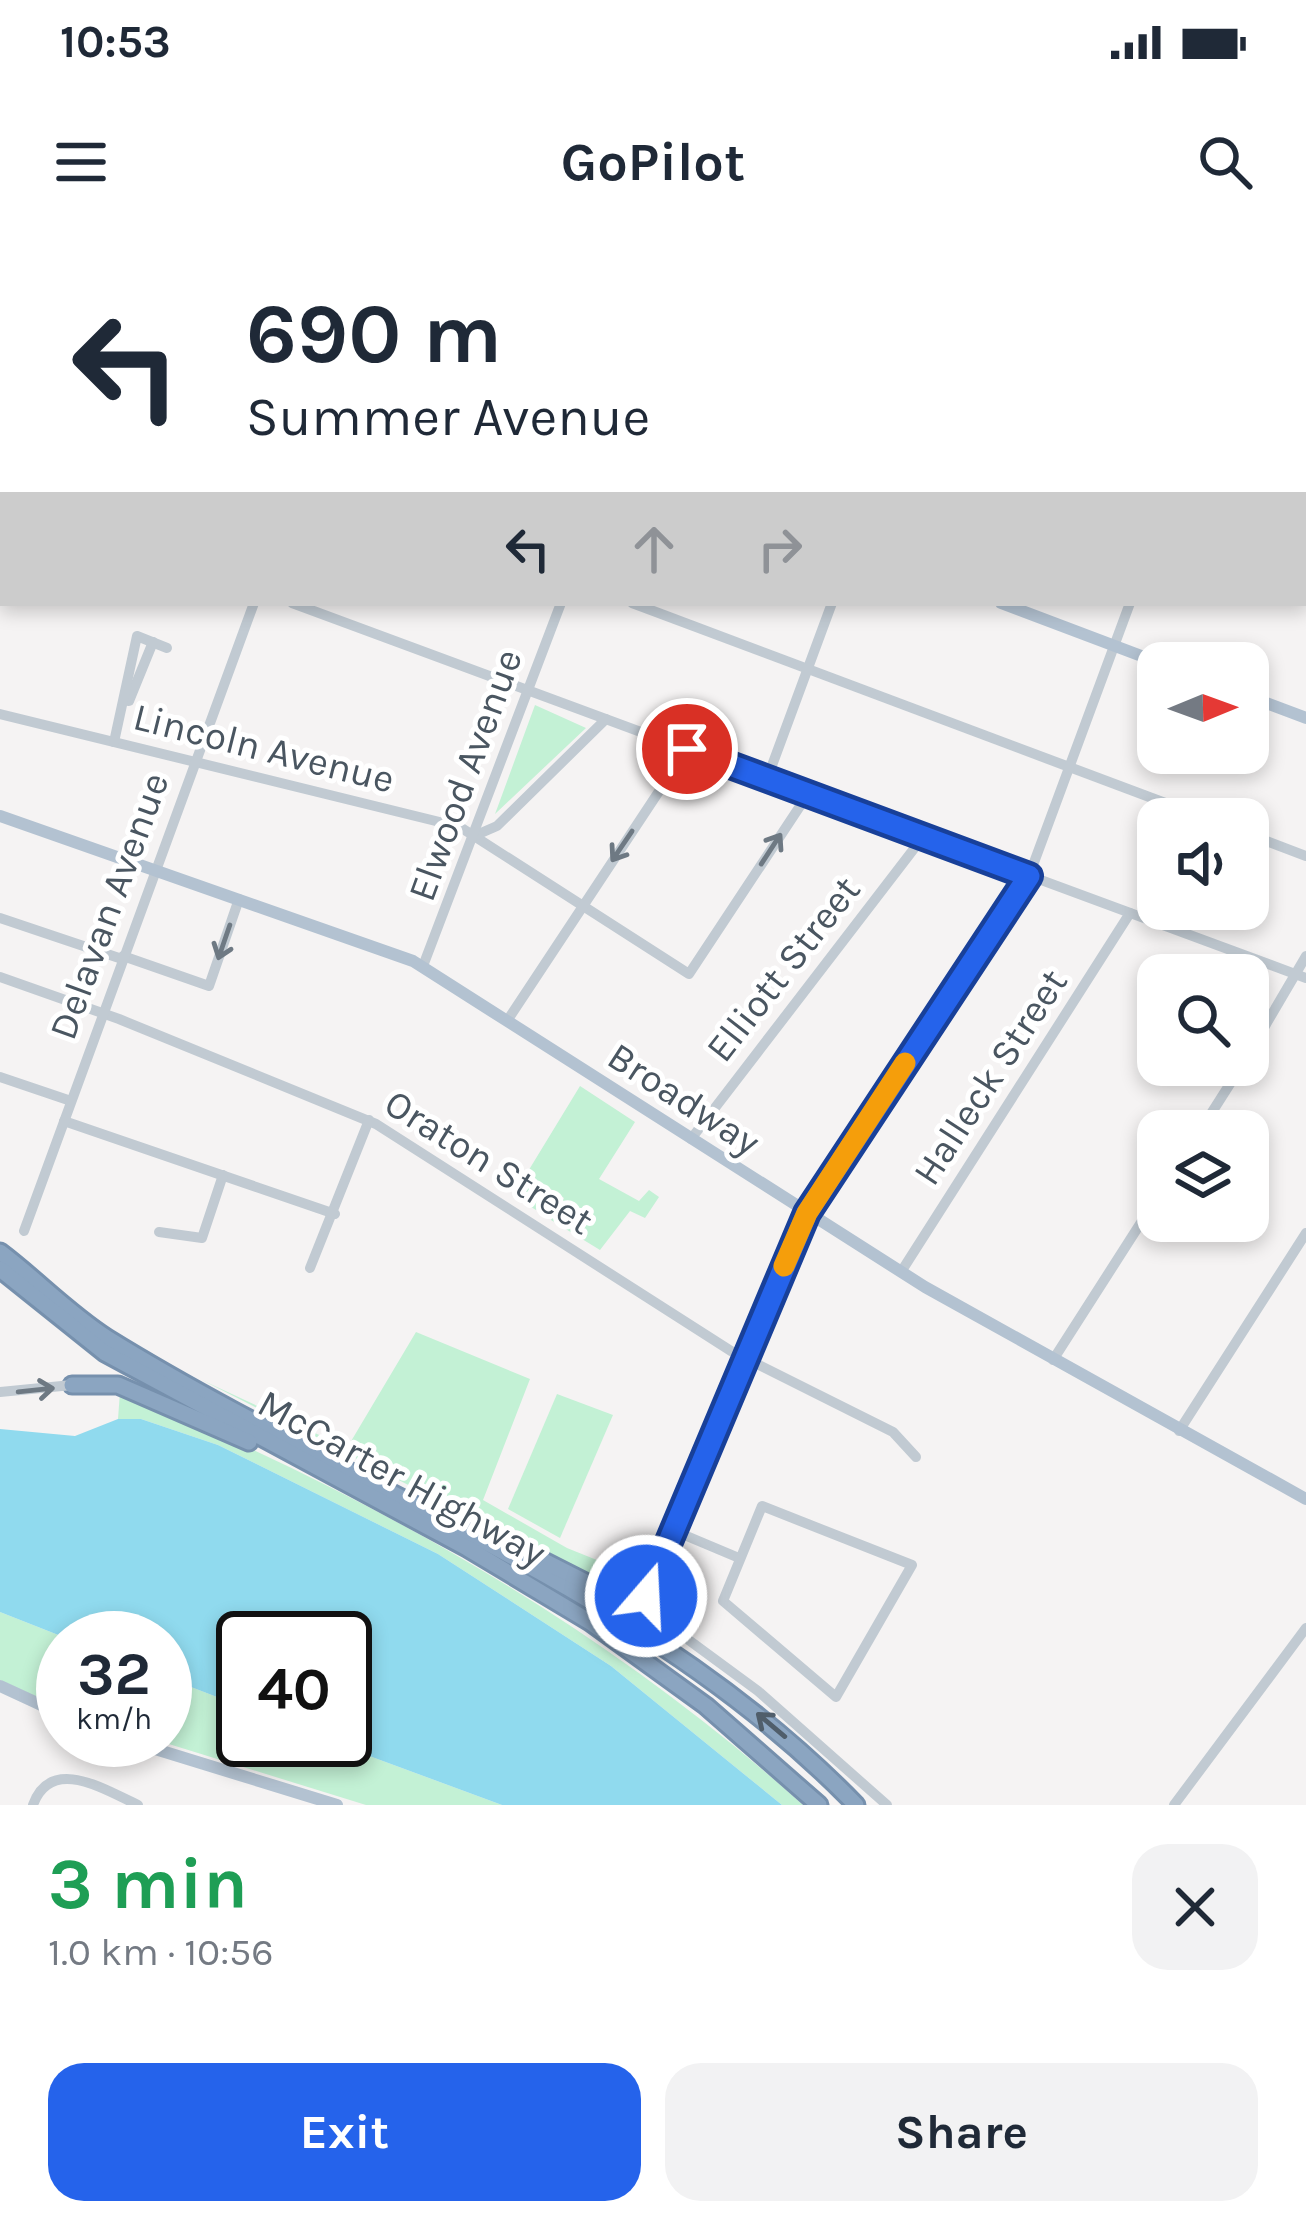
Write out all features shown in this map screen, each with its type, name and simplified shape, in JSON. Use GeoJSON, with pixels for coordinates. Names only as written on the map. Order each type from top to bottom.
{"type":"FeatureCollection","features":[{"type":"Feature","properties":{"kind":"highway"},"geometry":{"type":"LineString","coordinates":[[0,1252],[111,1340],[602,1604],[768,1722],[856,1805]]}},
{"type":"Feature","properties":{"kind":"highway","name":"McCarter Highway"},"geometry":{"type":"LineString","coordinates":[[0,1269],[105,1353],[529,1583],[638,1654],[818,1804]]}},
{"type":"Feature","properties":{"kind":"highway"},"geometry":{"type":"LineString","coordinates":[[72,1385],[96,1382],[129,1389],[403,1514]]}},
{"type":"Feature","properties":{"kind":"highway"},"geometry":{"type":"LineString","coordinates":[[423,1507],[664,1622]]}},
{"type":"Feature","properties":{"kind":"highway"},"geometry":{"type":"LineString","coordinates":[[606,1591],[634,1592],[650,1575]]}},
{"type":"Feature","properties":{"kind":"main road"},"geometry":{"type":"LineString","coordinates":[[1009,606],[1137,654]]}},
{"type":"Feature","properties":{"kind":"main road"},"geometry":{"type":"LineString","coordinates":[[1269,704],[1306,718]]}},
{"type":"Feature","properties":{"kind":"main road","name":"Broadway"},"geometry":{"type":"LineString","coordinates":[[0,816],[423,966],[901,1272],[1306,1499]]}},
{"type":"Feature","properties":{"kind":"main road"},"geometry":{"type":"LineString","coordinates":[[0,1687],[36,1702]]}},
{"type":"Feature","properties":{"kind":"main road"},"geometry":{"type":"LineString","coordinates":[[192,1762],[314,1802],[337,1805]]}},
{"type":"Feature","properties":{"kind":"street","name":"Delavan Avenue"},"geometry":{"type":"LineString","coordinates":[[24,1231],[253,606]]}},
{"type":"Feature","properties":{"kind":"street"},"geometry":{"type":"LineString","coordinates":[[300,606],[1302,977]]}},
{"type":"Feature","properties":{"kind":"street","name":"Elwood Avenue"},"geometry":{"type":"LineString","coordinates":[[423,966],[560,606]]}},
{"type":"Feature","properties":{"kind":"street"},"geometry":{"type":"LineString","coordinates":[[640,606],[1153,798]]}},
{"type":"Feature","properties":{"kind":"street"},"geometry":{"type":"LineString","coordinates":[[767,779],[831,606]]}},
{"type":"Feature","properties":{"kind":"street"},"geometry":{"type":"LineString","coordinates":[[887,1805],[758,1690],[664,1622],[647,1602],[650,1575],[807,1213],[1029,876],[1129,606]]}},
{"type":"Feature","properties":{"kind":"street"},"geometry":{"type":"LineString","coordinates":[[114,742],[137,636],[167,648]]}},
{"type":"Feature","properties":{"kind":"street","name":"Lincoln Avenue"},"geometry":{"type":"LineString","coordinates":[[0,714],[455,825],[689,974],[808,794]]}},
{"type":"Feature","properties":{"kind":"street"},"geometry":{"type":"LineString","coordinates":[[474,836],[497,826],[607,719]]}},
{"type":"Feature","properties":{"kind":"street"},"geometry":{"type":"LineString","coordinates":[[507,1021],[687,749]]}},
{"type":"Feature","properties":{"kind":"street","name":"Elliott Street"},"geometry":{"type":"LineString","coordinates":[[691,1138],[923,837]]}},
{"type":"Feature","properties":{"kind":"street"},"geometry":{"type":"LineString","coordinates":[[1269,842],[1306,856]]}},
{"type":"Feature","properties":{"kind":"street"},"geometry":{"type":"LineString","coordinates":[[0,918],[209,986],[239,899]]}},
{"type":"Feature","properties":{"kind":"street","name":"Halleck Street"},"geometry":{"type":"LineString","coordinates":[[901,1272],[1130,913]]}},
{"type":"Feature","properties":{"kind":"street"},"geometry":{"type":"LineString","coordinates":[[1269,1025],[1302,977],[1306,956]]}},
{"type":"Feature","properties":{"kind":"street","name":"Oraton Street"},"geometry":{"type":"LineString","coordinates":[[0,977],[103,1013],[369,1120],[743,1359],[892,1432],[916,1457]]}},
{"type":"Feature","properties":{"kind":"street"},"geometry":{"type":"LineString","coordinates":[[0,1077],[71,1101]]}},
{"type":"Feature","properties":{"kind":"street"},"geometry":{"type":"LineString","coordinates":[[64,1120],[335,1214]]}},
{"type":"Feature","properties":{"kind":"street"},"geometry":{"type":"LineString","coordinates":[[310,1268],[369,1120]]}},
{"type":"Feature","properties":{"kind":"street"},"geometry":{"type":"LineString","coordinates":[[159,1232],[202,1238],[224,1175]]}},
{"type":"Feature","properties":{"kind":"street"},"geometry":{"type":"LineString","coordinates":[[1054,1360],[1137,1229]]}},
{"type":"Feature","properties":{"kind":"street"},"geometry":{"type":"LineString","coordinates":[[1179,1431],[1301,1252],[1306,1232]]}},
{"type":"Feature","properties":{"kind":"street"},"geometry":{"type":"LineString","coordinates":[[0,1392],[72,1385]]}},
{"type":"Feature","properties":{"kind":"street"},"geometry":{"type":"LineString","coordinates":[[762,1506],[912,1565],[836,1697],[723,1601],[740,1558],[762,1506]]}},
{"type":"Feature","properties":{"kind":"street"},"geometry":{"type":"LineString","coordinates":[[670,1529],[740,1558]]}},
{"type":"Feature","properties":{"kind":"street"},"geometry":{"type":"LineString","coordinates":[[1174,1805],[1306,1628]]}},
{"type":"Feature","properties":{"kind":"street"},"geometry":{"type":"LineString","coordinates":[[33,1805],[41,1790],[57,1779],[78,1778],[138,1805]]}},
{"type":"Feature","properties":{"kind":"green space"},"geometry":{"type":"Polygon","coordinates":[[[535,705],[586,728],[495,814],[498,806],[535,705]]]}},
{"type":"Feature","properties":{"kind":"green space"},"geometry":{"type":"Polygon","coordinates":[[[580,1086],[635,1122],[599,1179],[639,1201],[649,1190],[659,1197],[645,1218],[630,1211],[600,1250],[551,1220],[564,1198],[550,1189],[536,1210],[513,1196],[580,1086]]]}},
{"type":"Feature","properties":{"kind":"green space"},"geometry":{"type":"Polygon","coordinates":[[[416,1332],[530,1379],[483,1500],[567,1548],[639,1577],[634,1586],[605,1585],[202,1380],[347,1448],[416,1332]]]}},
{"type":"Feature","properties":{"kind":"green space"},"geometry":{"type":"Polygon","coordinates":[[[120,1392],[303,1474],[480,1569],[647,1679],[803,1805],[782,1805],[611,1666],[438,1554],[218,1445],[141,1419],[118,1419],[120,1392]]]}},
{"type":"Feature","properties":{"kind":"green space"},"geometry":{"type":"Polygon","coordinates":[[[557,1394],[613,1415],[560,1538],[508,1509],[557,1394]]]}},
{"type":"Feature","properties":{"kind":"green space"},"geometry":{"type":"Polygon","coordinates":[[[0,1612],[36,1626],[36,1697],[0,1680],[0,1612]]]}},
{"type":"Feature","properties":{"kind":"green space"},"geometry":{"type":"Polygon","coordinates":[[[192,1687],[216,1697],[216,1759],[192,1751],[192,1687]]]}},
{"type":"Feature","properties":{"kind":"green space"},"geometry":{"type":"Polygon","coordinates":[[[372,1757],[502,1805],[366,1805],[243,1767],[372,1767],[372,1757]]]}},
{"type":"Feature","properties":{"kind":"water"},"geometry":{"type":"Polygon","coordinates":[[[118,1419],[141,1419],[218,1445],[438,1554],[611,1666],[782,1805],[502,1805],[372,1757],[372,1611],[216,1611],[216,1697],[192,1687],[192,1611],[36,1611],[36,1626],[0,1612],[0,1429],[75,1436],[118,1419]]]}},
{"type":"Feature","properties":{"kind":"slow traffic"},"geometry":{"type":"LineString","coordinates":[[784,1266],[807,1213],[905,1063]]}},
{"type":"Feature","properties":{"kind":"route"},"geometry":{"type":"LineString","coordinates":[[646,1596],[650,1575],[807,1213],[1029,876],[687,749]]}}]}
